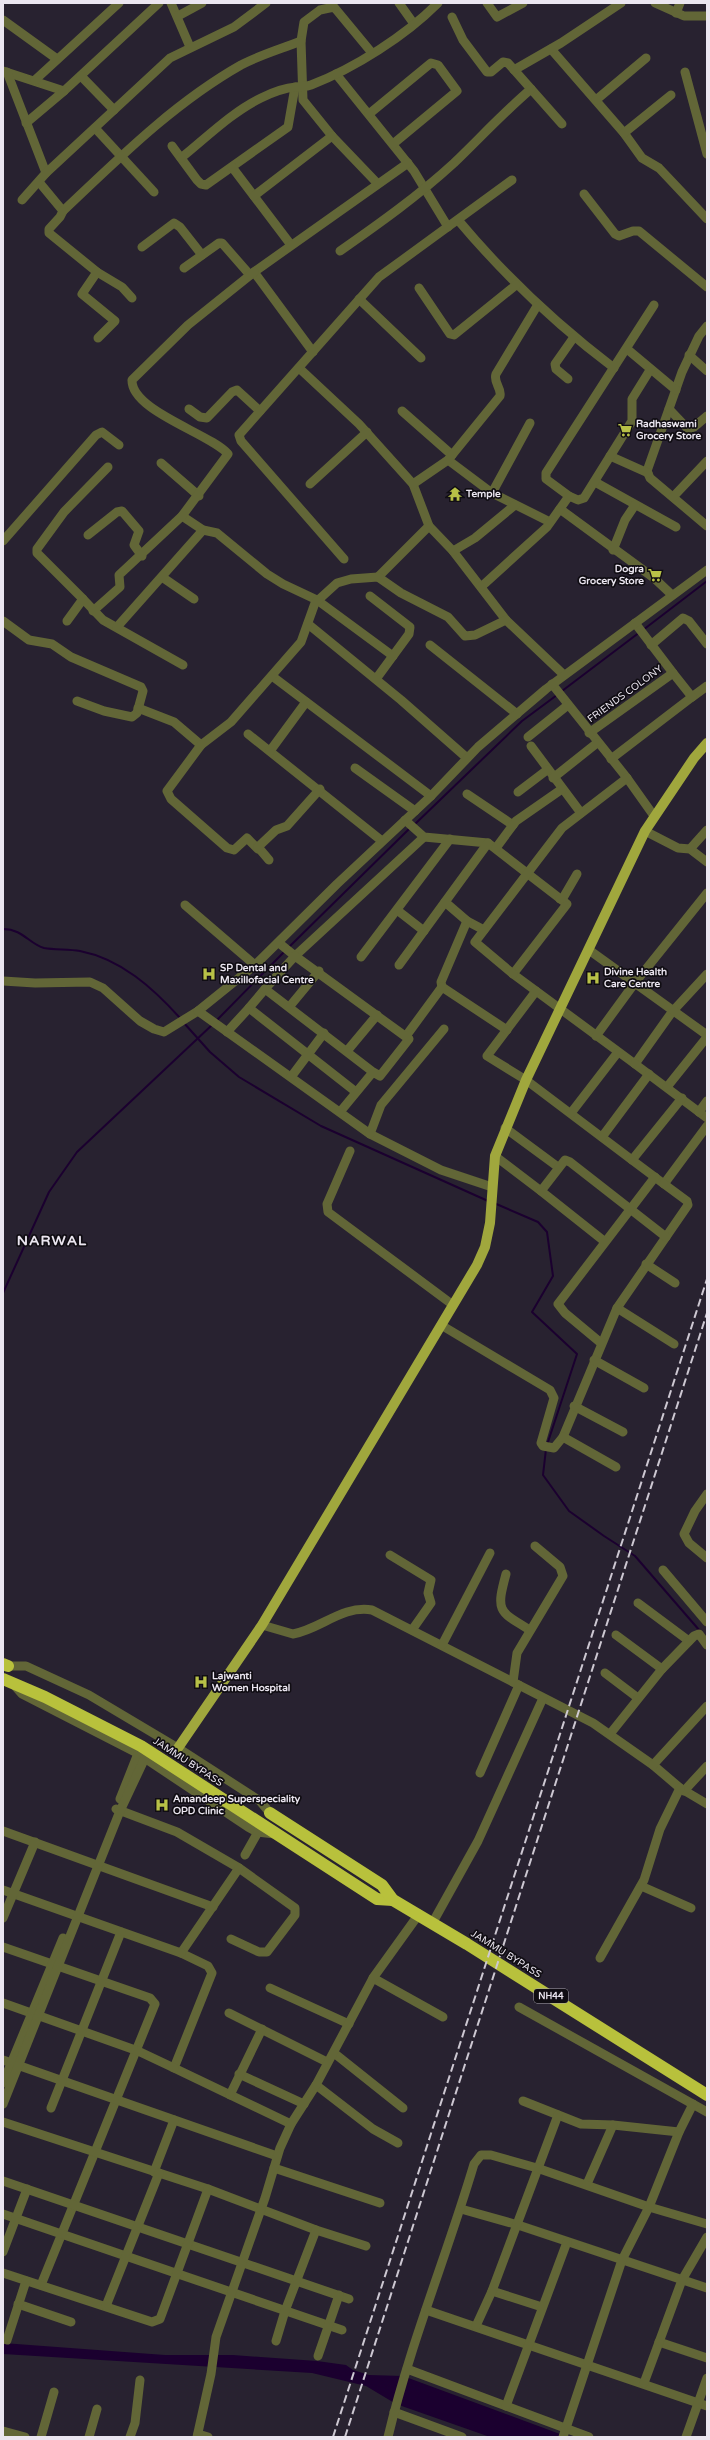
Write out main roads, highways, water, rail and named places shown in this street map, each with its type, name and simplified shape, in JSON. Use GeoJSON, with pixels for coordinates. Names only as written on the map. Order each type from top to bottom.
{"type":"FeatureCollection","features":[{"type":"Feature","properties":{"kind":"highway","name":"JAMMU BYPASS"},"geometry":{"type":"LineString","coordinates":[[5,1680],[76,1712],[276,1834],[377,1899],[393,1900],[433,1922],[707,2095]]}},
{"type":"Feature","properties":{"kind":"highway","name":"JAMMU BYPASS"},"geometry":{"type":"LineString","coordinates":[[270,1813],[382,1885],[393,1900]]}},
{"type":"Feature","properties":{"kind":"main road"},"geometry":{"type":"LineString","coordinates":[[178,1748],[262,1624],[482,1255],[492,1209],[492,1187],[495,1156],[526,1080],[645,831],[654,816],[707,743]]}},
{"type":"Feature","properties":{"kind":"waterway"},"geometry":{"type":"LineString","coordinates":[[643,630],[707,581]]}},
{"type":"Feature","properties":{"kind":"waterway"},"geometry":{"type":"LineString","coordinates":[[562,691],[640,632]]}},
{"type":"Feature","properties":{"kind":"waterway"},"geometry":{"type":"LineString","coordinates":[[414,825],[522,721],[557,695]]}},
{"type":"Feature","properties":{"kind":"waterway"},"geometry":{"type":"LineString","coordinates":[[289,947],[410,828]]}},
{"type":"Feature","properties":{"kind":"waterway"},"geometry":{"type":"LineString","coordinates":[[3,929],[16,931],[44,948],[80,951],[95,955],[123,968],[159,996],[180,1018]]}},
{"type":"Feature","properties":{"kind":"waterway"},"geometry":{"type":"LineString","coordinates":[[216,1021],[285,951]]}},
{"type":"Feature","properties":{"kind":"waterway"},"geometry":{"type":"LineString","coordinates":[[184,1023],[210,1052],[239,1077],[321,1126],[488,1201]]}},
{"type":"Feature","properties":{"kind":"waterway"},"geometry":{"type":"LineString","coordinates":[[3,1293],[49,1192],[77,1152],[212,1025]]}},
{"type":"Feature","properties":{"kind":"waterway"},"geometry":{"type":"LineString","coordinates":[[494,1203],[538,1222],[547,1232],[553,1276],[532,1312],[577,1354],[547,1445]]}},
{"type":"Feature","properties":{"kind":"waterway"},"geometry":{"type":"LineString","coordinates":[[546,1449],[543,1475],[569,1511],[635,1556],[700,1631]]}},
{"type":"Feature","properties":{"kind":"railway"},"geometry":{"type":"LineString","coordinates":[[333,2437],[707,1279]]}},
{"type":"Feature","properties":{"kind":"railway"},"geometry":{"type":"LineString","coordinates":[[345,2437],[707,1313]]}},
{"type":"Feature","properties":{"kind":"place","name":"Radhaswami Grocery Store"},"geometry":{"type":"Point","coordinates":[625,430]}},
{"type":"Feature","properties":{"kind":"place","name":"Temple"},"geometry":{"type":"Point","coordinates":[455,494]}},
{"type":"Feature","properties":{"kind":"place","name":"Dogra Grocery Store"},"geometry":{"type":"Point","coordinates":[655,575]}},
{"type":"Feature","properties":{"kind":"place","name":"SP Dental and Maxillofacial Centre"},"geometry":{"type":"Point","coordinates":[209,974]}},
{"type":"Feature","properties":{"kind":"place","name":"Divine Health Care Centre"},"geometry":{"type":"Point","coordinates":[593,978]}},
{"type":"Feature","properties":{"kind":"place","name":"Lajwanti Women Hospital"},"geometry":{"type":"Point","coordinates":[201,1682]}},
{"type":"Feature","properties":{"kind":"place","name":"Amandeep Superspeciality OPD Clinic"},"geometry":{"type":"Point","coordinates":[162,1805]}},
{"type":"Feature","properties":{"kind":"district","name":"NARWAL"},"geometry":{"type":"Point","coordinates":[52,1240]}}]}
